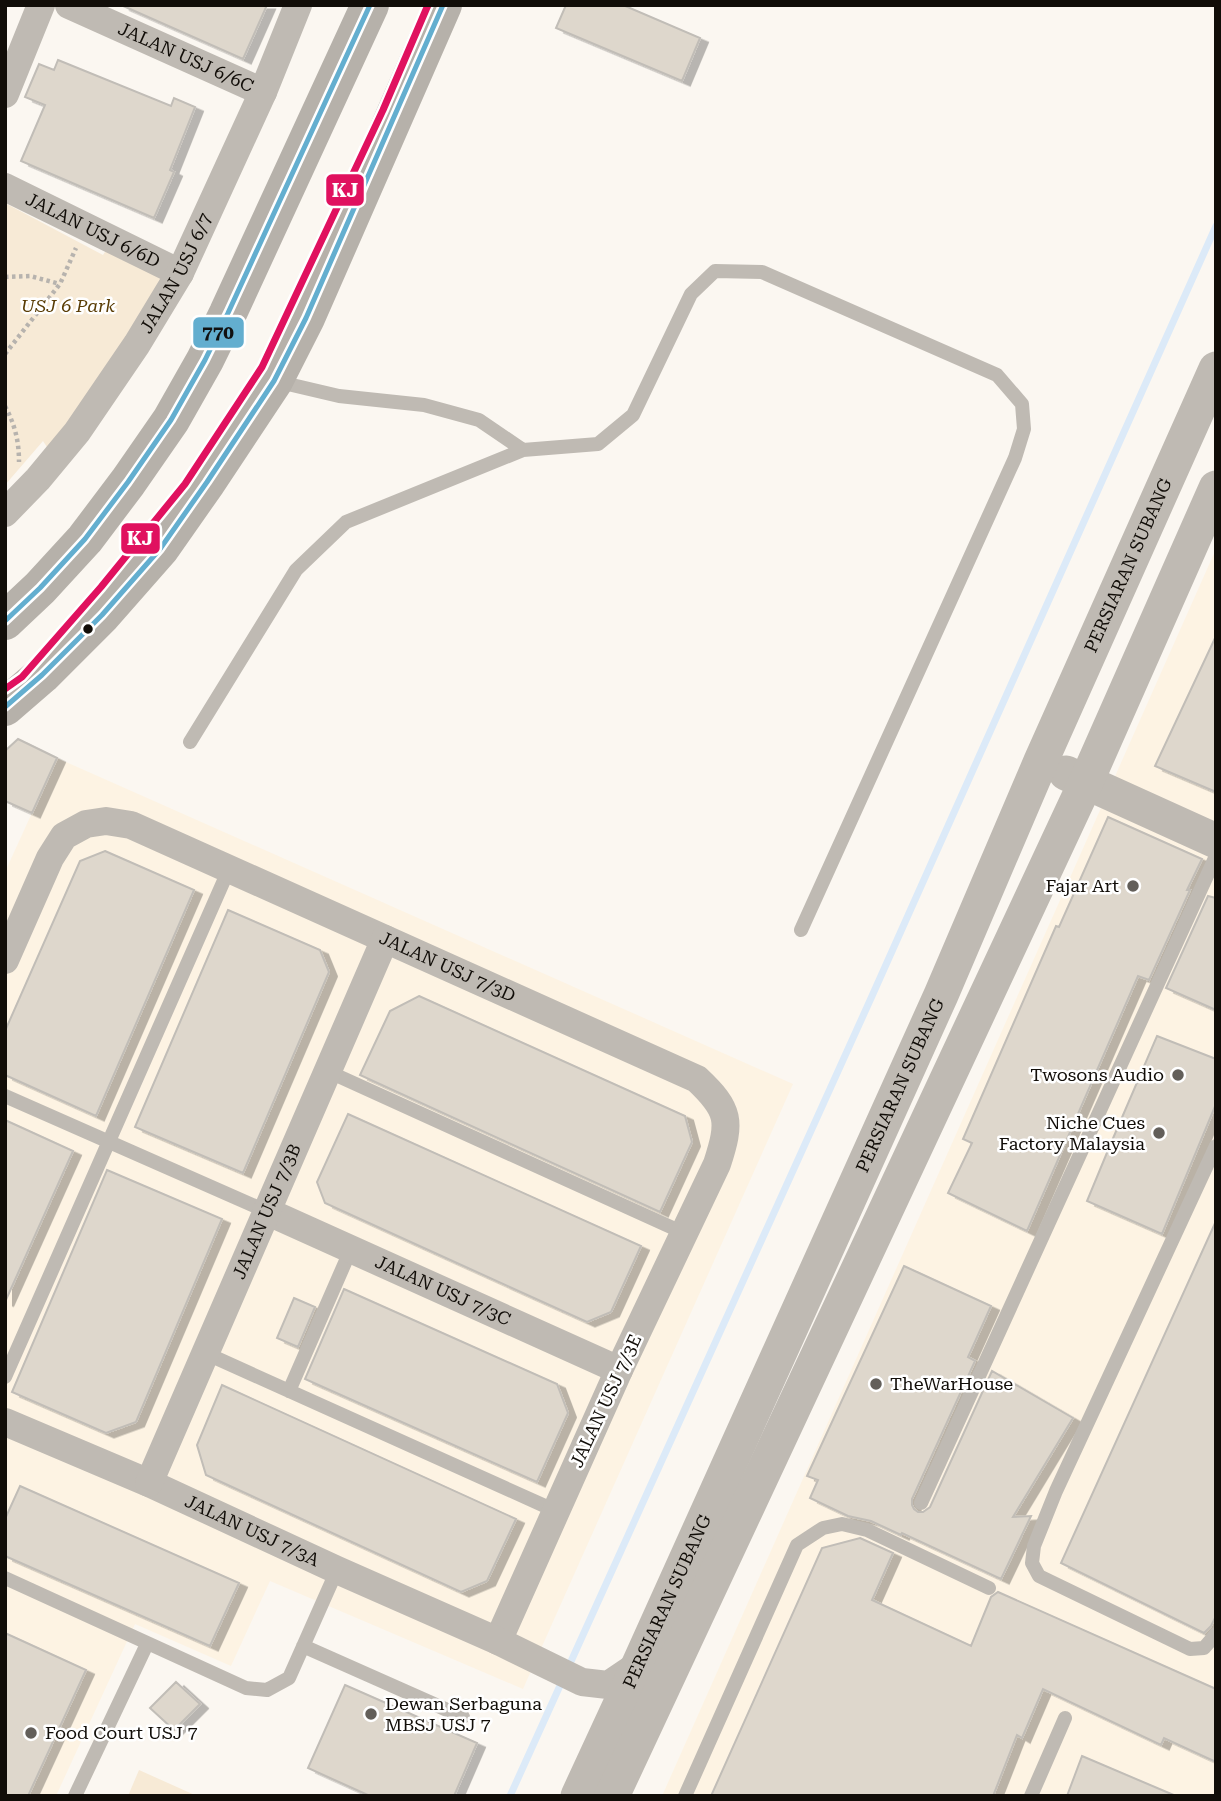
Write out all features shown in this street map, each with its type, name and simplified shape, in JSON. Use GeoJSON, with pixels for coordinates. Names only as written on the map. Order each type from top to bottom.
{"type":"FeatureCollection","features":[{"type":"Feature","properties":{"kind":"main road"},"geometry":{"type":"LineString","coordinates":[[5,621],[85,539],[171,420],[228,313],[370,5]]}},
{"type":"Feature","properties":{"kind":"main road"},"geometry":{"type":"LineString","coordinates":[[5,706],[42,676],[102,615],[160,549],[274,381],[306,318],[443,5]]}},
{"type":"Feature","properties":{"kind":"street"},"geometry":{"type":"LineString","coordinates":[[5,94],[41,5]]}},
{"type":"Feature","properties":{"kind":"street","name":"JALAN USJ 6/6C"},"geometry":{"type":"LineString","coordinates":[[69,5],[263,92]]}},
{"type":"Feature","properties":{"kind":"street","name":"JALAN USJ 6/7"},"geometry":{"type":"LineString","coordinates":[[5,513],[77,432],[137,344],[180,273],[263,92],[298,5]]}},
{"type":"Feature","properties":{"kind":"street","name":"JALAN USJ 6/6D"},"geometry":{"type":"LineString","coordinates":[[5,187],[180,273]]}},
{"type":"Feature","properties":{"kind":"street","name":"PERSIARAN SUBANG"},"geometry":{"type":"LineString","coordinates":[[578,1796],[941,995],[1041,761],[1216,369]]}},
{"type":"Feature","properties":{"kind":"street","name":"PERSIARAN SUBANG"},"geometry":{"type":"LineString","coordinates":[[612,1796],[1086,782],[1216,488]]}},
{"type":"Feature","properties":{"kind":"street"},"geometry":{"type":"LineString","coordinates":[[1041,761],[1216,841]]}},
{"type":"Feature","properties":{"kind":"street","name":"JALAN USJ 7/3D"},"geometry":{"type":"LineString","coordinates":[[5,960],[50,858],[64,836],[86,824],[106,821],[131,825],[696,1079],[716,1096],[726,1116],[724,1140],[717,1164]]}},
{"type":"Feature","properties":{"kind":"street","name":"JALAN USJ 7/3B"},"geometry":{"type":"LineString","coordinates":[[149,1483],[385,939]]}},
{"type":"Feature","properties":{"kind":"street","name":"JALAN USJ 7/3E"},"geometry":{"type":"LineString","coordinates":[[498,1641],[619,1370],[717,1164]]}},
{"type":"Feature","properties":{"kind":"street","name":"JALAN USJ 7/3C"},"geometry":{"type":"LineString","coordinates":[[266,1211],[619,1370]]}},
{"type":"Feature","properties":{"kind":"street","name":"JALAN USJ 7/3A"},"geometry":{"type":"LineString","coordinates":[[5,1422],[149,1483],[498,1641],[582,1682]]}},
{"type":"Feature","properties":{"kind":"street"},"geometry":{"type":"LineString","coordinates":[[582,1682],[608,1685],[639,1664]]}},
{"type":"Feature","properties":{"kind":"street"},"geometry":{"type":"LineString","coordinates":[[582,1682],[598,1701],[603,1720],[594,1760]]}},
{"type":"Feature","properties":{"kind":"lane"},"geometry":{"type":"LineString","coordinates":[[190,742],[296,570],[345,522],[523,450],[598,444],[633,415],[691,294],[715,271],[762,272],[997,375],[1022,404],[1024,429],[1015,458],[802,930]]}},
{"type":"Feature","properties":{"kind":"lane"},"geometry":{"type":"LineString","coordinates":[[274,381],[340,396],[424,405],[479,421],[523,450]]}},
{"type":"Feature","properties":{"kind":"lane"},"geometry":{"type":"LineString","coordinates":[[921,1503],[1216,856]]}},
{"type":"Feature","properties":{"kind":"lane"},"geometry":{"type":"LineString","coordinates":[[5,1377],[229,869]]}},
{"type":"Feature","properties":{"kind":"lane"},"geometry":{"type":"LineString","coordinates":[[327,1072],[684,1233]]}},
{"type":"Feature","properties":{"kind":"lane"},"geometry":{"type":"LineString","coordinates":[[5,1096],[266,1211]]}},
{"type":"Feature","properties":{"kind":"lane"},"geometry":{"type":"LineString","coordinates":[[1216,1146],[1056,1491],[1034,1546],[1032,1563],[1038,1576],[1190,1649],[1204,1648],[1216,1634]]}},
{"type":"Feature","properties":{"kind":"lane"},"geometry":{"type":"LineString","coordinates":[[289,1391],[351,1249]]}},
{"type":"Feature","properties":{"kind":"lane"},"geometry":{"type":"LineString","coordinates":[[205,1353],[556,1511]]}},
{"type":"Feature","properties":{"kind":"lane"},"geometry":{"type":"LineString","coordinates":[[685,1796],[797,1545],[823,1528],[842,1524],[867,1530],[989,1588]]}},
{"type":"Feature","properties":{"kind":"lane"},"geometry":{"type":"LineString","coordinates":[[5,1578],[246,1688],[267,1690],[289,1678],[337,1570]]}},
{"type":"Feature","properties":{"kind":"lane"},"geometry":{"type":"LineString","coordinates":[[75,1796],[147,1644]]}},
{"type":"Feature","properties":{"kind":"lane"},"geometry":{"type":"LineString","coordinates":[[303,1646],[463,1717]]}},
{"type":"Feature","properties":{"kind":"lane"},"geometry":{"type":"LineString","coordinates":[[1031,1796],[1065,1718]]}},
{"type":"Feature","properties":{"kind":"path"},"geometry":{"type":"LineString","coordinates":[[5,354],[60,284],[78,242]]}},
{"type":"Feature","properties":{"kind":"path"},"geometry":{"type":"LineString","coordinates":[[5,276],[30,276],[60,284]]}},
{"type":"Feature","properties":{"kind":"path"},"geometry":{"type":"LineString","coordinates":[[5,406],[19,441],[19,470]]}},
{"type":"Feature","properties":{"kind":"shaded area"},"geometry":{"type":"Polygon","coordinates":[[[1216,549],[1216,1796],[662,1796],[1216,549]]]}},
{"type":"Feature","properties":{"kind":"shaded area"},"geometry":{"type":"Polygon","coordinates":[[[57,758],[793,1084],[523,1689],[270,1581],[231,1666],[135,1624],[56,1796],[5,1796],[5,872],[57,758]]]}},
{"type":"Feature","properties":{"kind":"green space","name":"USJ 6 Park"},"geometry":{"type":"Polygon","coordinates":[[[5,203],[103,255],[109,246],[170,278],[49,450],[43,441],[5,485],[5,203]]]}},
{"type":"Feature","properties":{"kind":"green space"},"geometry":{"type":"Polygon","coordinates":[[[139,1770],[197,1796],[128,1796],[139,1770]]]}},
{"type":"Feature","properties":{"kind":"building"},"geometry":{"type":"Polygon","coordinates":[[[121,5],[267,5],[243,59],[121,5]]]}},
{"type":"Feature","properties":{"kind":"building"},"geometry":{"type":"Polygon","coordinates":[[[566,5],[623,5],[700,38],[682,81],[556,28],[566,5]]]}},
{"type":"Feature","properties":{"kind":"building"},"geometry":{"type":"Polygon","coordinates":[[[58,60],[171,106],[174,98],[195,107],[170,170],[174,172],[154,218],[21,161],[45,105],[25,97],[39,64],[54,70],[58,60]]]}},
{"type":"Feature","properties":{"kind":"building"},"geometry":{"type":"Polygon","coordinates":[[[1216,636],[1216,792],[1155,766],[1216,636]]]}},
{"type":"Feature","properties":{"kind":"building"},"geometry":{"type":"Polygon","coordinates":[[[18,739],[57,758],[32,813],[5,801],[5,751],[18,739]]]}},
{"type":"Feature","properties":{"kind":"building"},"geometry":{"type":"Polygon","coordinates":[[[1108,817],[1202,859],[1149,980],[1138,976],[1027,1231],[948,1193],[972,1143],[963,1139],[1056,926],[1059,927],[1108,817]]]}},
{"type":"Feature","properties":{"kind":"building"},"geometry":{"type":"Polygon","coordinates":[[[105,851],[194,890],[96,1116],[5,1075],[5,1031],[80,861],[105,851]]]}},
{"type":"Feature","properties":{"kind":"building"},"geometry":{"type":"Polygon","coordinates":[[[1208,896],[1216,898],[1216,1010],[1166,988],[1208,896]]]}},
{"type":"Feature","properties":{"kind":"building"},"geometry":{"type":"Polygon","coordinates":[[[228,910],[320,950],[329,972],[243,1173],[135,1127],[228,910]]]}},
{"type":"Feature","properties":{"kind":"building"},"geometry":{"type":"Polygon","coordinates":[[[419,996],[685,1116],[692,1142],[660,1212],[360,1075],[390,1011],[419,996]]]}},
{"type":"Feature","properties":{"kind":"building"},"geometry":{"type":"Polygon","coordinates":[[[1157,1036],[1216,1059],[1216,1104],[1162,1234],[1087,1201],[1157,1036]]]}},
{"type":"Feature","properties":{"kind":"building"},"geometry":{"type":"Polygon","coordinates":[[[348,1114],[641,1246],[611,1312],[587,1322],[325,1203],[317,1182],[348,1114]]]}},
{"type":"Feature","properties":{"kind":"building"},"geometry":{"type":"Polygon","coordinates":[[[5,1120],[73,1151],[5,1302],[5,1120]]]}},
{"type":"Feature","properties":{"kind":"building"},"geometry":{"type":"Polygon","coordinates":[[[107,1170],[222,1219],[136,1422],[106,1433],[12,1392],[107,1170]]]}},
{"type":"Feature","properties":{"kind":"building"},"geometry":{"type":"Polygon","coordinates":[[[1216,1221],[1216,1616],[1204,1633],[1061,1563],[1216,1221]]]}},
{"type":"Feature","properties":{"kind":"building"},"geometry":{"type":"Polygon","coordinates":[[[904,1266],[991,1306],[968,1357],[975,1361],[912,1499],[914,1509],[923,1512],[930,1507],[992,1371],[1073,1418],[1013,1517],[1031,1516],[1001,1579],[902,1533],[901,1535],[871,1521],[848,1516],[810,1498],[818,1480],[807,1476],[904,1266]]]}},
{"type":"Feature","properties":{"kind":"building"},"geometry":{"type":"Polygon","coordinates":[[[344,1289],[557,1384],[568,1413],[537,1482],[305,1379],[344,1289]]]}},
{"type":"Feature","properties":{"kind":"building"},"geometry":{"type":"Polygon","coordinates":[[[294,1298],[315,1307],[298,1347],[277,1338],[294,1298]]]}},
{"type":"Feature","properties":{"kind":"building"},"geometry":{"type":"Polygon","coordinates":[[[222,1385],[516,1519],[487,1581],[461,1592],[206,1475],[197,1445],[222,1385]]]}},
{"type":"Feature","properties":{"kind":"building"},"geometry":{"type":"Polygon","coordinates":[[[20,1486],[239,1583],[210,1646],[5,1556],[5,1519],[20,1486]]]}},
{"type":"Feature","properties":{"kind":"building"},"geometry":{"type":"Polygon","coordinates":[[[860,1538],[893,1553],[872,1600],[971,1646],[991,1597],[998,1592],[1216,1689],[1216,1762],[1164,1738],[1161,1745],[1043,1689],[1022,1738],[1017,1735],[993,1796],[711,1796],[822,1548],[860,1538]]]}},
{"type":"Feature","properties":{"kind":"building","name":"Food Court USJ 7"},"geometry":{"type":"Polygon","coordinates":[[[5,1633],[86,1670],[28,1796],[5,1796],[5,1633]]]}},
{"type":"Feature","properties":{"kind":"building"},"geometry":{"type":"Polygon","coordinates":[[[176,1682],[200,1704],[174,1730],[150,1708],[176,1682]]]}},
{"type":"Feature","properties":{"kind":"building","name":"Dewan Serbaguna MBSJ USJ 7"},"geometry":{"type":"Polygon","coordinates":[[[345,1685],[477,1743],[454,1796],[370,1796],[308,1768],[345,1685]]]}},
{"type":"Feature","properties":{"kind":"building"},"geometry":{"type":"Polygon","coordinates":[[[1082,1756],[1176,1796],[1067,1796],[1082,1756]]]}},
{"type":"Feature","properties":{"kind":"waterway"},"geometry":{"type":"LineString","coordinates":[[568,1668],[1216,226]]}},
{"type":"Feature","properties":{"kind":"waterway"},"geometry":{"type":"LineString","coordinates":[[510,1796],[563,1679]]}},
{"type":"Feature","properties":{"kind":"transit line","name":"770"},"geometry":{"type":"LineString","coordinates":[[5,621],[85,539],[171,420],[228,313],[370,5]]}},
{"type":"Feature","properties":{"kind":"transit line","name":"KJ"},"geometry":{"type":"LineString","coordinates":[[5,689],[22,677],[101,587],[185,484],[262,367],[383,110],[428,5]]}},
{"type":"Feature","properties":{"kind":"transit line","name":"770"},"geometry":{"type":"LineString","coordinates":[[5,707],[42,675],[102,615],[160,549],[274,381],[306,318],[443,5]]}},
{"type":"Feature","properties":{"kind":"place","name":"Fajar Art"},"geometry":{"type":"Point","coordinates":[1133,886]}},
{"type":"Feature","properties":{"kind":"place","name":"Twosons Audio"},"geometry":{"type":"Point","coordinates":[1178,1075]}},
{"type":"Feature","properties":{"kind":"place","name":"Niche Cues Factory Malaysia"},"geometry":{"type":"Point","coordinates":[1159,1133]}},
{"type":"Feature","properties":{"kind":"place","name":"TheWarHouse"},"geometry":{"type":"Point","coordinates":[876,1384]}},
{"type":"Feature","properties":{"kind":"place","name":"Dewan Serbaguna MBSJ USJ 7"},"geometry":{"type":"Point","coordinates":[371,1714]}},
{"type":"Feature","properties":{"kind":"place","name":"Food Court USJ 7"},"geometry":{"type":"Point","coordinates":[31,1733]}}]}
